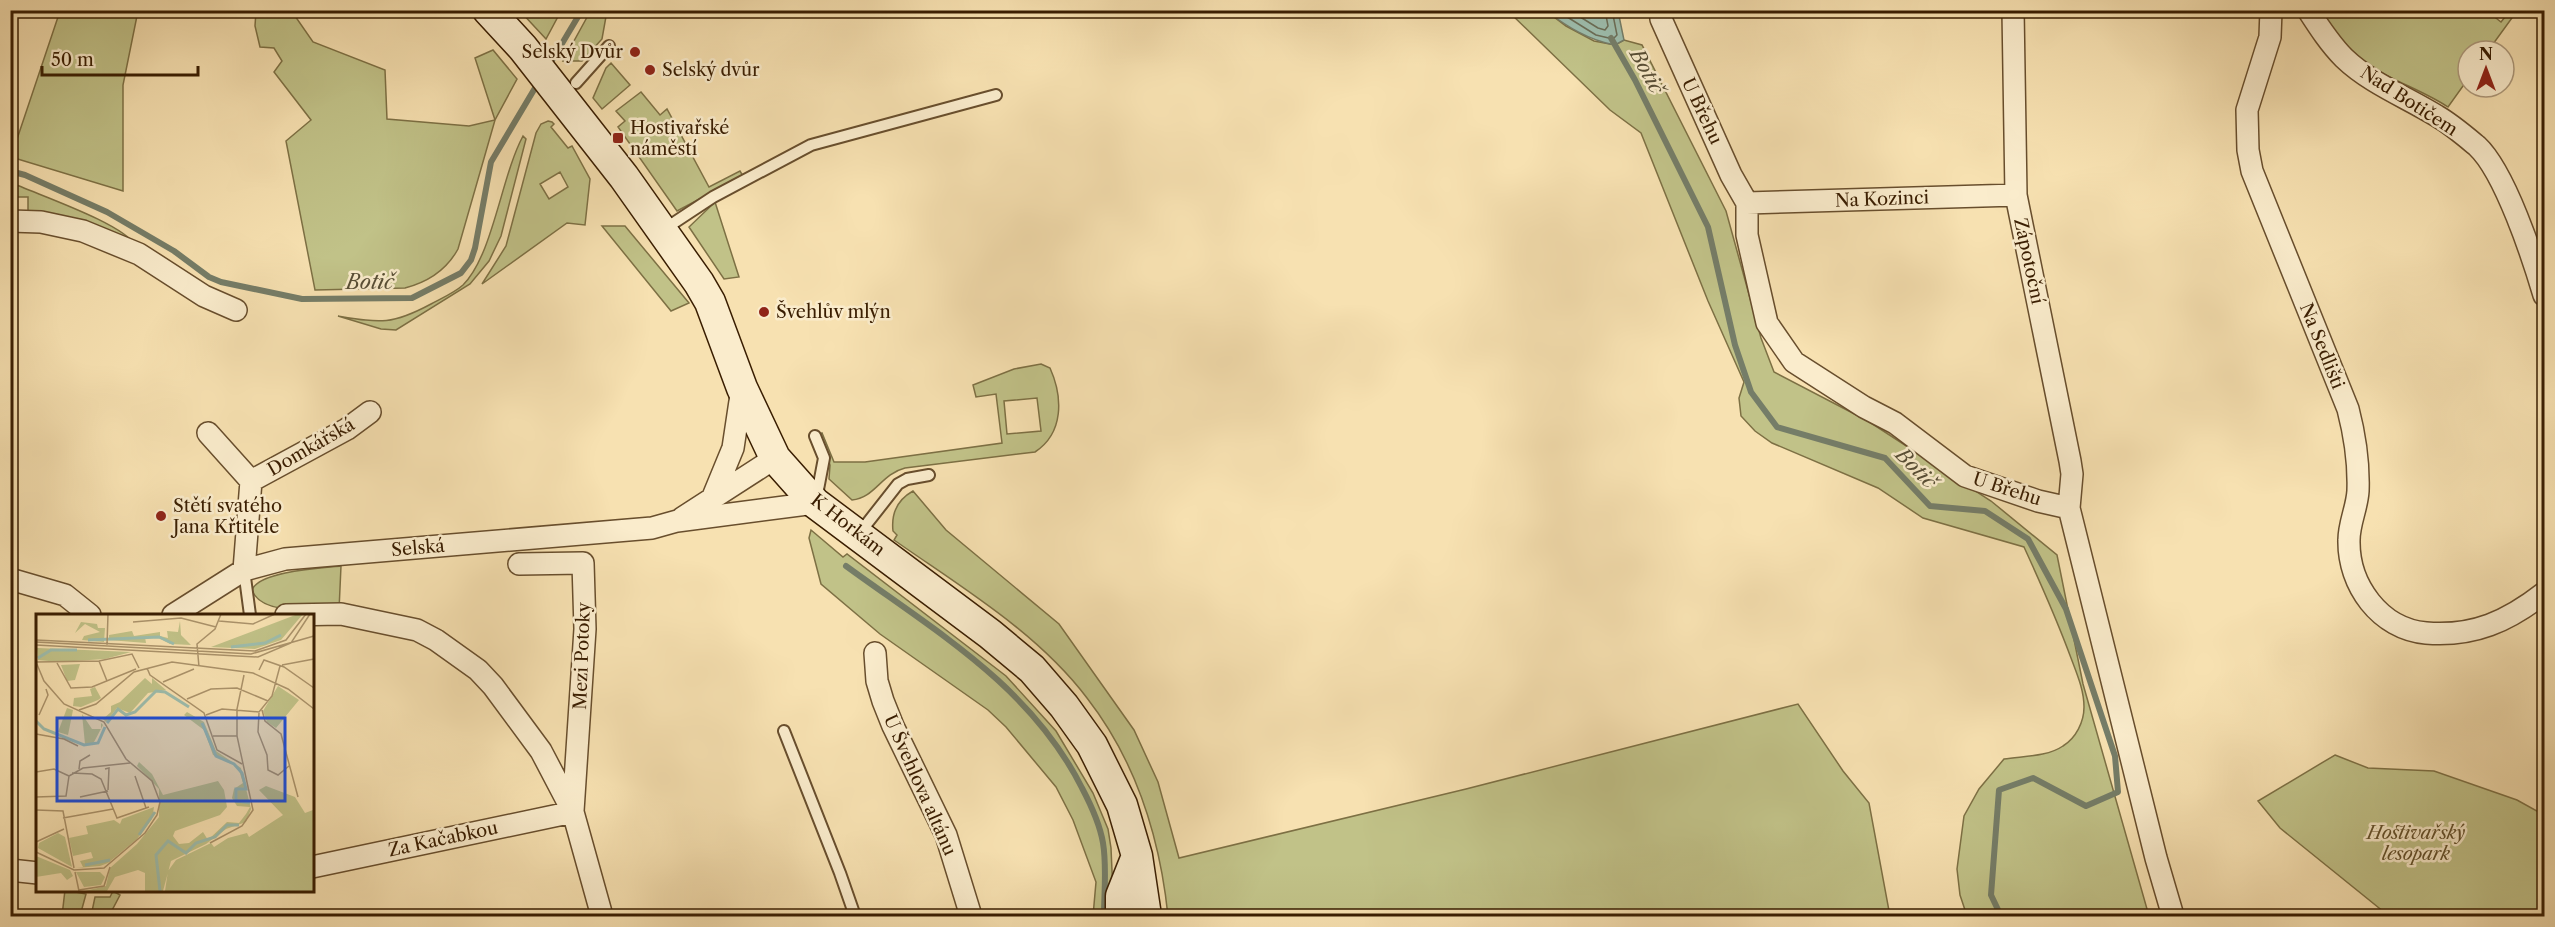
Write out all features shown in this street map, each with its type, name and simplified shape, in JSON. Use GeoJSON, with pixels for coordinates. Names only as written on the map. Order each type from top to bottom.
{"type":"FeatureCollection","features":[{"type":"Feature","properties":{"kind":"main road","name":"K Horkám"},"geometry":{"type":"LineString","coordinates":[[488,10],[526,52],[563,84],[706,295],[742,388],[775,458],[815,503],[990,634],[1032,669],[1064,706],[1107,773],[1122,805],[1137,856],[1146,916]]}},
{"type":"Feature","properties":{"kind":"main road"},"geometry":{"type":"LineString","coordinates":[[1121,916],[1120,896],[1137,856]]}},
{"type":"Feature","properties":{"kind":"street","name":"U Břehu"},"geometry":{"type":"LineString","coordinates":[[1660,10],[1661,19],[1690,87],[1731,175],[1748,203],[1747,235],[1767,323],[1794,362],[1864,407],[1894,423],[1965,476],[2038,501],[2069,508]]}},
{"type":"Feature","properties":{"kind":"street","name":"Zápotoční"},"geometry":{"type":"LineString","coordinates":[[2013,10],[2016,195],[2070,461],[2072,474],[2069,508]]}},
{"type":"Feature","properties":{"kind":"street","name":"Na Sedlišti"},"geometry":{"type":"LineString","coordinates":[[2271,10],[2270,37],[2247,110],[2248,150],[2252,171],[2348,409],[2355,440],[2358,476],[2358,494],[2351,518],[2348,542],[2356,583],[2366,599],[2380,613],[2399,626],[2422,633],[2444,635],[2494,625],[2523,610],[2544,592]]}},
{"type":"Feature","properties":{"kind":"street","name":"Nad Botičem"},"geometry":{"type":"LineString","coordinates":[[2308,10],[2322,33],[2345,59],[2379,84],[2440,117],[2479,148],[2501,180],[2536,267],[2544,295]]}},
{"type":"Feature","properties":{"kind":"street","name":"Na Kozinci"},"geometry":{"type":"LineString","coordinates":[[1748,203],[2016,195]]}},
{"type":"Feature","properties":{"kind":"street"},"geometry":{"type":"LineString","coordinates":[[10,221],[41,222],[83,231],[139,254],[204,296],[236,310]]}},
{"type":"Feature","properties":{"kind":"street"},"geometry":{"type":"LineString","coordinates":[[712,499],[733,448],[742,388]]}},
{"type":"Feature","properties":{"kind":"street","name":"Domkářská"},"geometry":{"type":"LineString","coordinates":[[251,481],[347,429],[370,412]]}},
{"type":"Feature","properties":{"kind":"street","name":"Domkářská"},"geometry":{"type":"LineString","coordinates":[[208,433],[251,481],[244,570]]}},
{"type":"Feature","properties":{"kind":"street","name":"Selská"},"geometry":{"type":"LineString","coordinates":[[677,521],[775,458]]}},
{"type":"Feature","properties":{"kind":"street","name":"Selská"},"geometry":{"type":"LineString","coordinates":[[174,614],[244,570],[285,559],[652,528],[677,521],[815,503]]}},
{"type":"Feature","properties":{"kind":"street"},"geometry":{"type":"LineString","coordinates":[[2069,508],[2156,858],[2173,916]]}},
{"type":"Feature","properties":{"kind":"street","name":"Mezi Potoky"},"geometry":{"type":"LineString","coordinates":[[519,564],[583,563],[585,628],[573,812]]}},
{"type":"Feature","properties":{"kind":"street"},"geometry":{"type":"LineString","coordinates":[[10,579],[65,595],[89,614]]}},
{"type":"Feature","properties":{"kind":"street","name":"Mezi Potoky"},"geometry":{"type":"LineString","coordinates":[[314,614],[341,614],[368,618],[417,630],[436,640],[478,670],[493,686],[541,751],[573,812],[602,916]]}},
{"type":"Feature","properties":{"kind":"street","name":"U Švehlova altánu"},"geometry":{"type":"LineString","coordinates":[[875,653],[877,681],[883,701],[946,835],[971,916]]}},
{"type":"Feature","properties":{"kind":"street","name":"Za Kačabkou"},"geometry":{"type":"LineString","coordinates":[[314,867],[573,812]]}},
{"type":"Feature","properties":{"kind":"street"},"geometry":{"type":"LineString","coordinates":[[10,870],[36,873]]}},
{"type":"Feature","properties":{"kind":"lane"},"geometry":{"type":"LineString","coordinates":[[563,84],[609,46]]}},
{"type":"Feature","properties":{"kind":"lane"},"geometry":{"type":"LineString","coordinates":[[662,231],[713,197],[811,145],[996,95]]}},
{"type":"Feature","properties":{"kind":"lane"},"geometry":{"type":"LineString","coordinates":[[815,436],[824,458],[815,503]]}},
{"type":"Feature","properties":{"kind":"lane"},"geometry":{"type":"LineString","coordinates":[[858,535],[898,484],[907,479],[928,475]]}},
{"type":"Feature","properties":{"kind":"lane"},"geometry":{"type":"LineString","coordinates":[[244,570],[250,614]]}},
{"type":"Feature","properties":{"kind":"lane"},"geometry":{"type":"LineString","coordinates":[[784,731],[855,916]]}},
{"type":"Feature","properties":{"kind":"green space"},"geometry":{"type":"Polygon","coordinates":[[[591,10],[607,11],[602,39],[582,61],[563,61],[591,10]]]}},
{"type":"Feature","properties":{"kind":"green space"},"geometry":{"type":"Polygon","coordinates":[[[60,11],[138,11],[123,85],[123,191],[11,157],[60,11]]]}},
{"type":"Feature","properties":{"kind":"green space"},"geometry":{"type":"Polygon","coordinates":[[[256,11],[295,11],[295,16],[313,42],[385,70],[387,119],[469,126],[495,120],[458,249],[448,264],[436,274],[405,288],[315,290],[286,141],[311,120],[274,72],[282,61],[274,48],[260,47],[255,26],[256,11]]]}},
{"type":"Feature","properties":{"kind":"green space"},"geometry":{"type":"Polygon","coordinates":[[[520,11],[561,11],[546,39],[520,11]]]}},
{"type":"Feature","properties":{"kind":"green space"},"geometry":{"type":"Polygon","coordinates":[[[1508,11],[1546,11],[1566,26],[1594,41],[1615,45],[1624,40],[1642,45],[1726,211],[1761,338],[1774,372],[1868,421],[1991,501],[2057,555],[2083,684],[2149,916],[1967,916],[1960,895],[1957,869],[1964,816],[1979,789],[2004,759],[2042,754],[2057,750],[2068,743],[2078,729],[2084,713],[2083,694],[2078,676],[2024,547],[1923,518],[1878,488],[1772,443],[1755,431],[1741,416],[1739,398],[1744,382],[1708,301],[1641,133],[1610,110],[1508,11]]]}},
{"type":"Feature","properties":{"kind":"green space"},"geometry":{"type":"Polygon","coordinates":[[[2321,11],[2487,11],[2501,22],[2510,11],[2517,11],[2497,39],[2456,39],[2456,96],[2448,107],[2372,67],[2356,55],[2321,11]]]}},
{"type":"Feature","properties":{"kind":"green space"},"geometry":{"type":"Polygon","coordinates":[[[493,50],[517,79],[495,120],[475,58],[493,50]]]}},
{"type":"Feature","properties":{"kind":"green space"},"geometry":{"type":"Polygon","coordinates":[[[611,63],[630,85],[602,109],[593,98],[606,68],[611,63]]]}},
{"type":"Feature","properties":{"kind":"green space"},"geometry":{"type":"Polygon","coordinates":[[[641,92],[660,115],[667,109],[709,187],[740,171],[743,176],[677,211],[618,127],[625,121],[616,111],[641,92]]]}},
{"type":"Feature","properties":{"kind":"green space"},"geometry":{"type":"Polygon","coordinates":[[[548,121],[554,124],[551,127],[568,148],[572,146],[590,179],[585,225],[567,223],[482,284],[506,246],[536,133],[541,124],[548,121]],[[560,172],[540,184],[549,199],[568,187],[560,172]]]}},
{"type":"Feature","properties":{"kind":"green space"},"geometry":{"type":"Polygon","coordinates":[[[523,136],[526,139],[501,236],[489,261],[470,284],[396,330],[381,329],[338,316],[376,321],[396,319],[418,311],[463,285],[482,255],[515,153],[523,136]]]}},
{"type":"Feature","properties":{"kind":"green space"},"geometry":{"type":"Polygon","coordinates":[[[10,182],[98,219],[128,237],[136,246],[28,213],[28,197],[11,197],[10,182]]]}},
{"type":"Feature","properties":{"kind":"green space"},"geometry":{"type":"Polygon","coordinates":[[[715,202],[739,277],[724,279],[689,227],[715,202]]]}},
{"type":"Feature","properties":{"kind":"green space"},"geometry":{"type":"Polygon","coordinates":[[[602,226],[625,226],[689,303],[671,311],[602,226]]]}},
{"type":"Feature","properties":{"kind":"green space"},"geometry":{"type":"Polygon","coordinates":[[[1041,364],[1050,368],[1054,379],[1059,402],[1056,425],[1045,444],[1035,452],[905,468],[890,475],[867,495],[852,500],[829,479],[830,465],[819,434],[822,433],[834,462],[865,462],[1002,443],[996,394],[976,397],[973,385],[1014,369],[1041,364]],[[1037,398],[1004,401],[1007,434],[1041,431],[1037,398]]]}},
{"type":"Feature","properties":{"kind":"green space"},"geometry":{"type":"Polygon","coordinates":[[[913,491],[946,530],[1059,624],[1134,730],[1158,782],[1179,858],[1466,789],[1798,704],[1843,771],[1869,803],[1890,916],[1168,916],[1159,858],[1143,802],[1132,774],[1104,722],[1067,674],[1022,631],[894,540],[897,535],[893,531],[894,513],[899,503],[913,491]]]}},
{"type":"Feature","properties":{"kind":"green space"},"geometry":{"type":"Polygon","coordinates":[[[811,530],[843,557],[847,554],[1006,676],[1056,731],[1093,793],[1108,829],[1114,916],[1093,916],[1096,882],[1073,820],[1056,787],[1006,727],[988,710],[880,634],[821,584],[809,538],[811,530]]]}},
{"type":"Feature","properties":{"kind":"green space"},"geometry":{"type":"Polygon","coordinates":[[[341,566],[339,610],[277,607],[257,598],[252,590],[257,584],[278,575],[306,569],[341,566]]]}},
{"type":"Feature","properties":{"kind":"green space","name":"Hostivařský lesopark"},"geometry":{"type":"Polygon","coordinates":[[[2335,755],[2368,768],[2434,771],[2517,800],[2544,815],[2544,916],[2389,916],[2280,828],[2258,801],[2335,755]]]}},
{"type":"Feature","properties":{"kind":"green space"},"geometry":{"type":"Polygon","coordinates":[[[65,891],[86,894],[80,916],[62,916],[65,891]]]}},
{"type":"Feature","properties":{"kind":"green space"},"geometry":{"type":"Polygon","coordinates":[[[113,891],[120,895],[109,916],[91,916],[95,897],[110,897],[113,891]]]}},
{"type":"Feature","properties":{"kind":"water"},"geometry":{"type":"Polygon","coordinates":[[[1546,11],[1618,11],[1624,40],[1615,45],[1596,40],[1546,11]]]}},
{"type":"Feature","properties":{"kind":"waterway","name":"Botič"},"geometry":{"type":"LineString","coordinates":[[548,67],[582,10]]}},
{"type":"Feature","properties":{"kind":"waterway","name":"Botič"},"geometry":{"type":"LineString","coordinates":[[1611,38],[1635,80],[1708,227],[1735,345],[1751,392],[1777,427],[1885,458],[1930,506],[1985,511],[2028,539],[2066,609],[2115,756],[2118,792],[2086,806],[2033,778],[1999,790],[1991,895],[2001,916]]}},
{"type":"Feature","properties":{"kind":"waterway","name":"Botič"},"geometry":{"type":"LineString","coordinates":[[10,171],[25,175],[107,212],[174,251],[209,277],[221,282],[302,299],[412,298],[461,273],[471,260],[491,162],[538,83]]}},
{"type":"Feature","properties":{"kind":"waterway"},"geometry":{"type":"LineString","coordinates":[[846,566],[978,663],[1036,719],[1061,752],[1089,801],[1102,836],[1105,861],[1104,916]]}},
{"type":"Feature","properties":{"kind":"place","name":"Selský Dvůr"},"geometry":{"type":"Point","coordinates":[635,52]}},
{"type":"Feature","properties":{"kind":"place","name":"Selský dvůr"},"geometry":{"type":"Point","coordinates":[650,70]}},
{"type":"Feature","properties":{"kind":"place","name":"Hostivařské náměstí"},"geometry":{"type":"Point","coordinates":[618,138]}},
{"type":"Feature","properties":{"kind":"place","name":"Švehlův mlýn"},"geometry":{"type":"Point","coordinates":[764,312]}},
{"type":"Feature","properties":{"kind":"place","name":"Stětí svatého Jana Křtitele"},"geometry":{"type":"Point","coordinates":[161,516]}}]}
